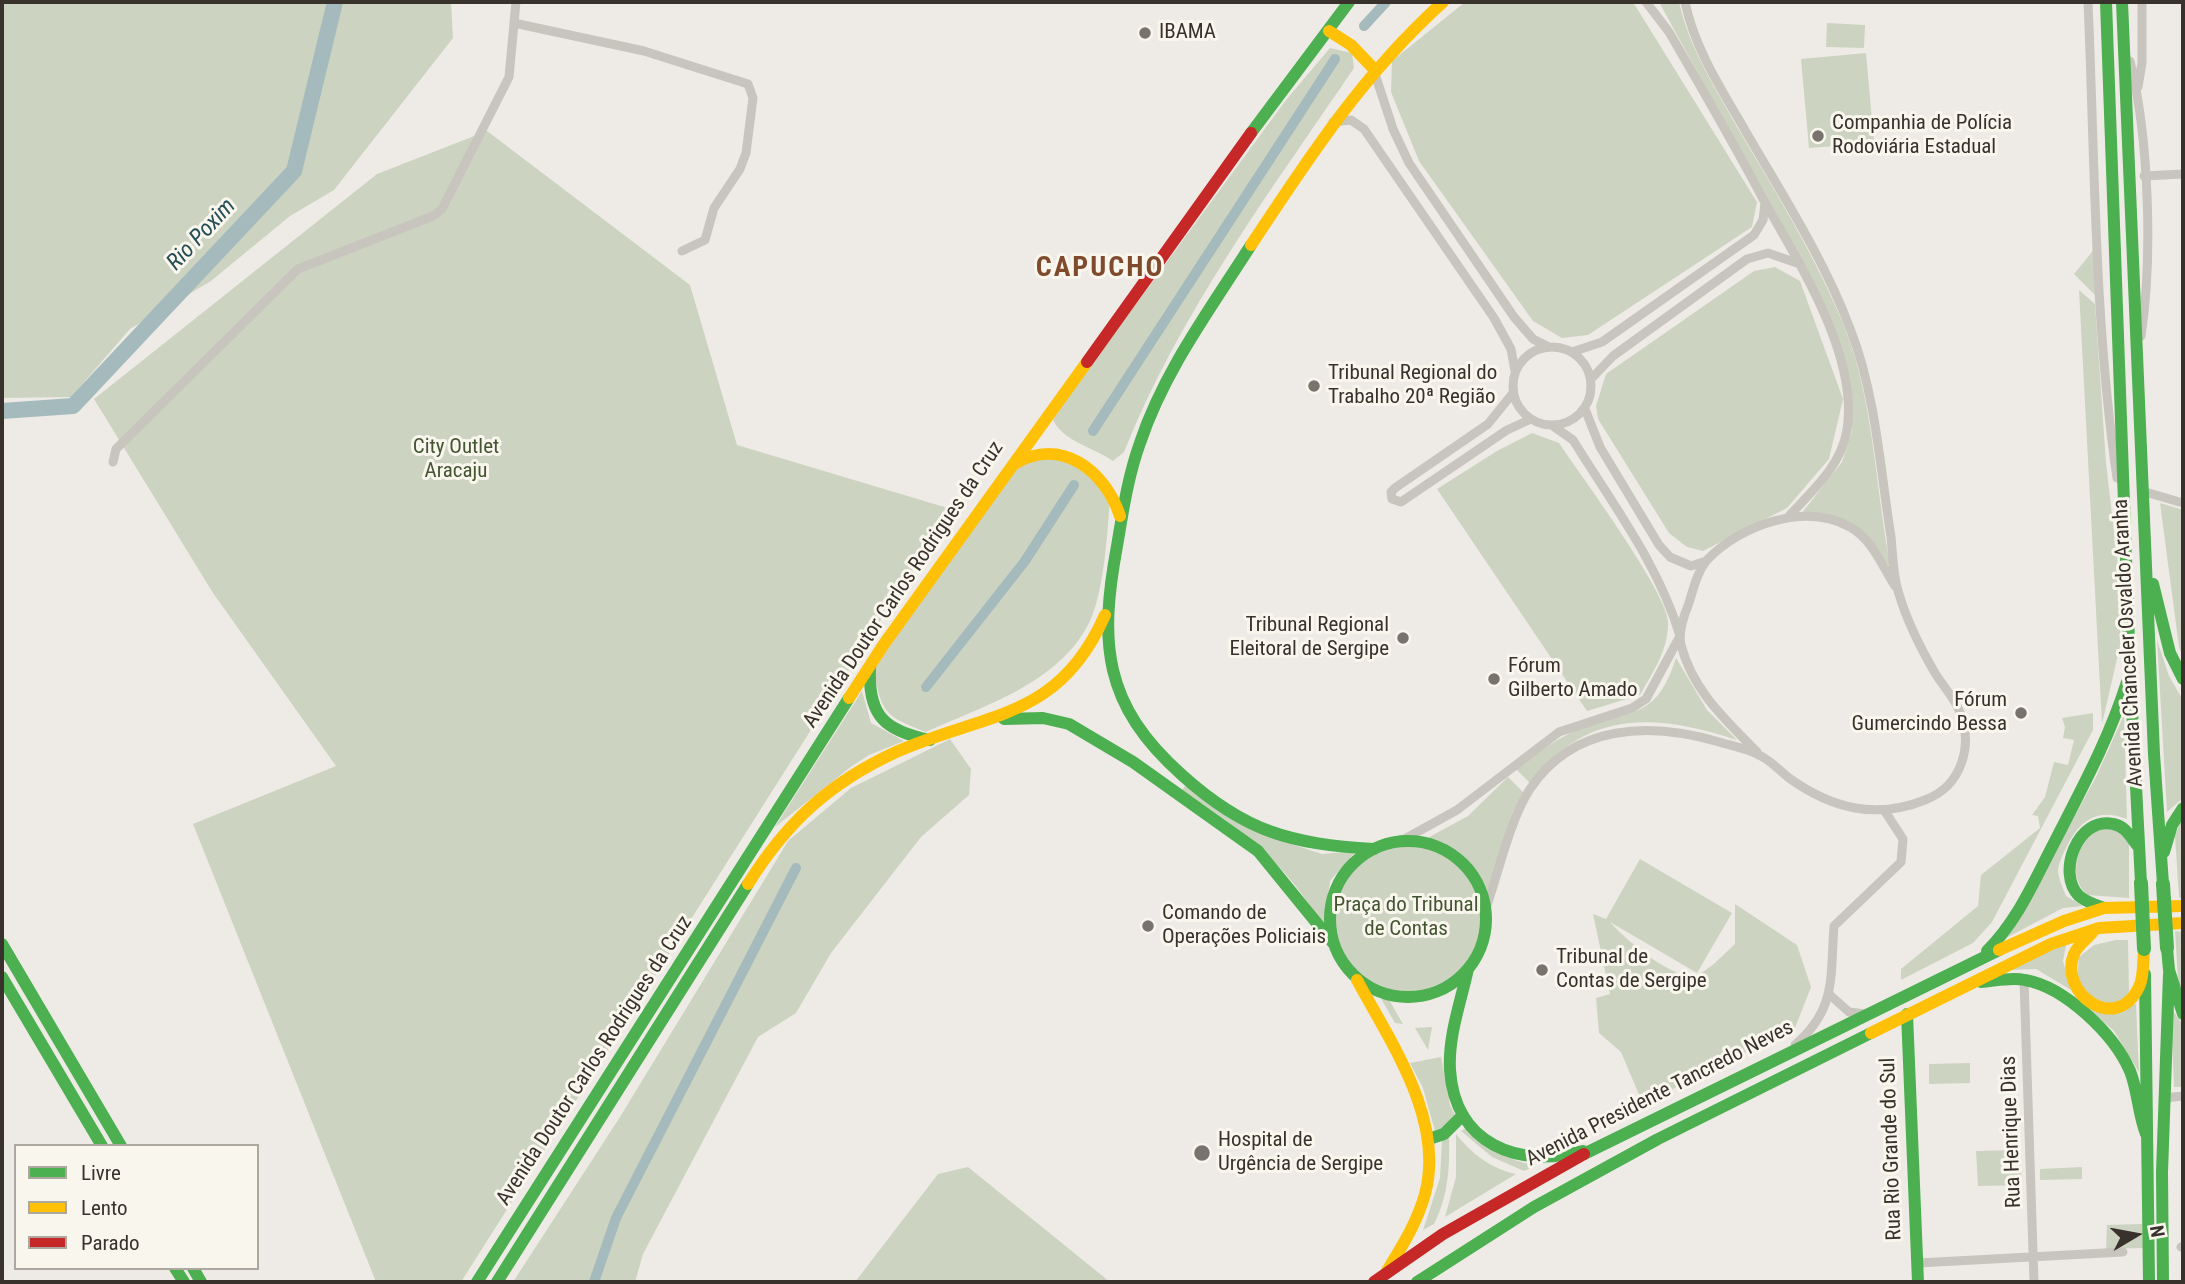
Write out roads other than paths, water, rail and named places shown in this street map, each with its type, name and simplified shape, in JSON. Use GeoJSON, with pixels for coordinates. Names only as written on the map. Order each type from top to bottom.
{"type":"FeatureCollection","features":[{"type":"Feature","properties":{"kind":"main road","name":"Avenida Doutor Carlos Rodrigues da Cruz"},"geometry":{"type":"LineString","coordinates":[[477,1282],[870,666],[1250,134],[1349,2]]}},
{"type":"Feature","properties":{"kind":"main road"},"geometry":{"type":"LineString","coordinates":[[1374,849],[1314,845],[1272,834],[1244,820],[1162,760],[1133,720],[1116,677],[1108,646],[1106,611],[1134,460],[1151,414],[1196,330],[1333,122],[1373,68],[1431,7],[1443,2]]}},
{"type":"Feature","properties":{"kind":"main road","name":"Avenida Chanceler Osvaldo Aranha"},"geometry":{"type":"LineString","coordinates":[[2106,2],[2130,670],[2145,973],[2149,1282]]}},
{"type":"Feature","properties":{"kind":"main road","name":"Avenida Chanceler Osvaldo Aranha"},"geometry":{"type":"LineString","coordinates":[[2122,2],[2142,491],[2169,970],[2164,1098],[2163,1282]]}},
{"type":"Feature","properties":{"kind":"main road"},"geometry":{"type":"LineString","coordinates":[[1329,31],[1351,45],[1373,68]]}},
{"type":"Feature","properties":{"kind":"main road"},"geometry":{"type":"LineString","coordinates":[[1011,466],[1023,458],[1040,455],[1068,458],[1088,465],[1106,482],[1121,520]]}},
{"type":"Feature","properties":{"kind":"main road"},"geometry":{"type":"LineString","coordinates":[[2145,550],[2170,653],[2183,679]]}},
{"type":"Feature","properties":{"kind":"main road"},"geometry":{"type":"LineString","coordinates":[[994,719],[1031,703],[1065,678],[1089,650],[1106,611]]}},
{"type":"Feature","properties":{"kind":"main road"},"geometry":{"type":"LineString","coordinates":[[870,666],[868,685],[879,719],[900,734],[931,741]]}},
{"type":"Feature","properties":{"kind":"main road"},"geometry":{"type":"LineString","coordinates":[[1975,961],[2009,928],[2043,865],[2118,712],[2130,670]]}},
{"type":"Feature","properties":{"kind":"main road"},"geometry":{"type":"LineString","coordinates":[[994,719],[1043,718],[1069,724],[1173,790],[1258,850],[1334,943],[1342,960],[1355,977],[1419,1100],[1429,1139],[1425,1198],[1416,1224],[1379,1279]]}},
{"type":"Feature","properties":{"kind":"main road","name":"Avenida Doutor Carlos Rodrigues da Cruz"},"geometry":{"type":"LineString","coordinates":[[497,1282],[774,843],[799,814],[822,796],[890,755],[994,719]]}},
{"type":"Feature","properties":{"kind":"main road"},"geometry":{"type":"LineString","coordinates":[[1173,790],[1181,776]]}},
{"type":"Feature","properties":{"kind":"main road"},"geometry":{"type":"LineString","coordinates":[[2162,864],[2172,825],[2183,808]]}},
{"type":"Feature","properties":{"kind":"main road"},"geometry":{"type":"LineString","coordinates":[[2104,908],[2081,897],[2069,877],[2068,866],[2079,842],[2090,828],[2110,823],[2127,830],[2139,848]]}},
{"type":"Feature","properties":{"kind":"main road"},"geometry":{"type":"LineString","coordinates":[[1334,943],[1330,915],[1338,884],[1357,860],[1374,849],[1401,841],[1430,845],[1455,857],[1477,884],[1485,911],[1483,937],[1468,968],[1451,1049],[1452,1089],[1463,1115],[1494,1144],[1520,1157],[1557,1157],[1593,1149]]}},
{"type":"Feature","properties":{"kind":"main road","name":"Avenida Presidente Tancredo Neves"},"geometry":{"type":"LineString","coordinates":[[1379,1279],[1443,1234],[1593,1149],[1790,1049],[1975,961],[2064,921],[2104,908],[2183,906]]}},
{"type":"Feature","properties":{"kind":"main road","name":"Avenida Presidente Tancredo Neves"},"geometry":{"type":"LineString","coordinates":[[1416,1282],[1534,1208],[1658,1139],[2062,940],[2099,928],[2183,923]]}},
{"type":"Feature","properties":{"kind":"main road"},"geometry":{"type":"LineString","coordinates":[[2099,928],[2075,946],[2071,953],[2071,975],[2084,998],[2103,1010],[2121,1009],[2134,997],[2145,973]]}},
{"type":"Feature","properties":{"kind":"main road"},"geometry":{"type":"LineString","coordinates":[[2,944],[120,1144]]}},
{"type":"Feature","properties":{"kind":"main road"},"geometry":{"type":"LineString","coordinates":[[1355,977],[1381,992],[1409,998],[1428,995],[1451,984],[1468,968]]}},
{"type":"Feature","properties":{"kind":"main road"},"geometry":{"type":"LineString","coordinates":[[2169,970],[2183,1014]]}},
{"type":"Feature","properties":{"kind":"main road"},"geometry":{"type":"LineString","coordinates":[[2,977],[101,1144]]}},
{"type":"Feature","properties":{"kind":"main road"},"geometry":{"type":"LineString","coordinates":[[1973,982],[2025,980],[2053,990],[2118,1050],[2130,1069],[2146,1134]]}},
{"type":"Feature","properties":{"kind":"main road","name":"Rua Rio Grande do Sul"},"geometry":{"type":"LineString","coordinates":[[1908,1014],[1918,1282]]}},
{"type":"Feature","properties":{"kind":"main road"},"geometry":{"type":"LineString","coordinates":[[1429,1139],[1444,1134],[1463,1115]]}},
{"type":"Feature","properties":{"kind":"street"},"geometry":{"type":"LineString","coordinates":[[113,462],[116,449],[298,269],[433,216],[442,209],[506,86],[516,2]]}},
{"type":"Feature","properties":{"kind":"street"},"geometry":{"type":"LineString","coordinates":[[1646,2],[1669,32],[1799,264],[1844,371],[1849,417],[1844,442],[1831,471],[1789,516]]}},
{"type":"Feature","properties":{"kind":"street"},"geometry":{"type":"LineString","coordinates":[[1685,2],[1704,60],[1793,212],[1835,291],[1851,330],[1872,411],[1897,591]]}},
{"type":"Feature","properties":{"kind":"street"},"geometry":{"type":"LineString","coordinates":[[2088,2],[2108,414],[2127,534]]}},
{"type":"Feature","properties":{"kind":"street"},"geometry":{"type":"LineString","coordinates":[[2137,90],[2142,63],[2142,2]]}},
{"type":"Feature","properties":{"kind":"street"},"geometry":{"type":"LineString","coordinates":[[514,23],[644,51],[748,84],[753,99],[752,122],[740,169],[719,199],[705,240],[682,251]]}},
{"type":"Feature","properties":{"kind":"street"},"geometry":{"type":"LineString","coordinates":[[2123,34],[2137,90],[2144,176],[2147,295],[2137,355]]}},
{"type":"Feature","properties":{"kind":"street"},"geometry":{"type":"LineString","coordinates":[[1373,68],[1393,129],[1409,163],[1514,317],[1533,339],[1547,346],[1572,352],[1588,368],[1592,390],[1585,409],[1576,418],[1553,426]]}},
{"type":"Feature","properties":{"kind":"street"},"geometry":{"type":"LineString","coordinates":[[1333,122],[1351,120],[1364,129],[1494,318],[1511,349],[1515,371],[1513,393],[1517,403],[1531,419],[1553,426],[1573,440],[1654,570],[1667,596],[1684,653],[1703,696],[1760,755],[1813,794],[1833,803],[1853,809],[1884,810],[1934,796],[1953,781],[1965,752],[1960,711],[1936,674],[1897,591],[1875,552],[1851,527],[1819,518],[1789,516],[1762,525],[1706,561],[1691,566],[1680,563],[1659,545],[1600,447],[1585,409]]}},
{"type":"Feature","properties":{"kind":"street"},"geometry":{"type":"LineString","coordinates":[[2144,176],[2183,174]]}},
{"type":"Feature","properties":{"kind":"street"},"geometry":{"type":"LineString","coordinates":[[1572,352],[1602,342],[1754,235],[1763,220],[1765,201]]}},
{"type":"Feature","properties":{"kind":"street"},"geometry":{"type":"LineString","coordinates":[[1591,379],[1614,356],[1747,259],[1768,253],[1799,264]]}},
{"type":"Feature","properties":{"kind":"street"},"geometry":{"type":"LineString","coordinates":[[1515,371],[1534,351],[1547,346]]}},
{"type":"Feature","properties":{"kind":"street"},"geometry":{"type":"LineString","coordinates":[[1513,393],[1488,424],[1395,488],[1391,492],[1392,499],[1401,502],[1507,430],[1531,419]]}},
{"type":"Feature","properties":{"kind":"street"},"geometry":{"type":"LineString","coordinates":[[2142,491],[2183,503]]}},
{"type":"Feature","properties":{"kind":"street"},"geometry":{"type":"LineString","coordinates":[[1401,841],[1457,810],[1559,732],[1632,708],[1646,699],[1680,636],[1689,603],[1706,561]]}},
{"type":"Feature","properties":{"kind":"street"},"geometry":{"type":"LineString","coordinates":[[1485,911],[1529,791],[1551,764],[1572,748],[1599,736],[1643,729],[1672,731],[1760,755]]}},
{"type":"Feature","properties":{"kind":"street"},"geometry":{"type":"LineString","coordinates":[[1790,1049],[1819,1022],[1830,995],[1834,926],[1900,862],[1903,839],[1884,810]]}},
{"type":"Feature","properties":{"kind":"street","name":"Rua Henrique Dias"},"geometry":{"type":"LineString","coordinates":[[2025,980],[2034,1282]]}},
{"type":"Feature","properties":{"kind":"street"},"geometry":{"type":"LineString","coordinates":[[1830,995],[1849,1012],[1867,1014]]}},
{"type":"Feature","properties":{"kind":"street"},"geometry":{"type":"LineString","coordinates":[[2164,1098],[2183,1096]]}},
{"type":"Feature","properties":{"kind":"street"},"geometry":{"type":"LineString","coordinates":[[1918,1263],[2123,1252]]}},
{"type":"Feature","properties":{"kind":"waterway","name":"Rio Poxim"},"geometry":{"type":"LineString","coordinates":[[2,411],[73,406],[294,171],[335,2]]}},
{"type":"Feature","properties":{"kind":"waterway"},"geometry":{"type":"LineString","coordinates":[[1364,26],[1386,2]]}},
{"type":"Feature","properties":{"kind":"waterway"},"geometry":{"type":"LineString","coordinates":[[1093,431],[1335,59]]}},
{"type":"Feature","properties":{"kind":"waterway"},"geometry":{"type":"LineString","coordinates":[[926,687],[1025,561],[1074,485]]}},
{"type":"Feature","properties":{"kind":"waterway"},"geometry":{"type":"LineString","coordinates":[[594,1282],[616,1218],[796,868]]}},
{"type":"Feature","properties":{"kind":"place","name":"IBAMA"},"geometry":{"type":"Point","coordinates":[1145,33]}},
{"type":"Feature","properties":{"kind":"place","name":"Companhia de Polícia Rodoviária Estadual"},"geometry":{"type":"Point","coordinates":[1818,136]}},
{"type":"Feature","properties":{"kind":"place","name":"Tribunal Regional do Trabalho 20ª Região"},"geometry":{"type":"Point","coordinates":[1314,386]}},
{"type":"Feature","properties":{"kind":"place","name":"Tribunal Regional Eleitoral de Sergipe"},"geometry":{"type":"Point","coordinates":[1403,638]}},
{"type":"Feature","properties":{"kind":"place","name":"Fórum Gilberto Amado"},"geometry":{"type":"Point","coordinates":[1494,679]}},
{"type":"Feature","properties":{"kind":"place","name":"Fórum Gumercindo Bessa"},"geometry":{"type":"Point","coordinates":[2021,713]}},
{"type":"Feature","properties":{"kind":"place","name":"Comando de Operações Policiais"},"geometry":{"type":"Point","coordinates":[1148,926]}},
{"type":"Feature","properties":{"kind":"place","name":"Tribunal de Contas de Sergipe"},"geometry":{"type":"Point","coordinates":[1542,970]}},
{"type":"Feature","properties":{"kind":"place","name":"Hospital de Urgência de Sergipe"},"geometry":{"type":"Point","coordinates":[1202,1153]}},
{"type":"Feature","properties":{"kind":"district","name":"CAPUCHO"},"geometry":{"type":"Point","coordinates":[1100,269]}},
{"type":"Feature","properties":{"kind":"park label","name":"City Outlet Aracaju"},"geometry":{"type":"Point","coordinates":[456,460]}},
{"type":"Feature","properties":{"kind":"park label","name":"Praça do Tribunal de Contas"},"geometry":{"type":"Point","coordinates":[1406,918]}}]}
